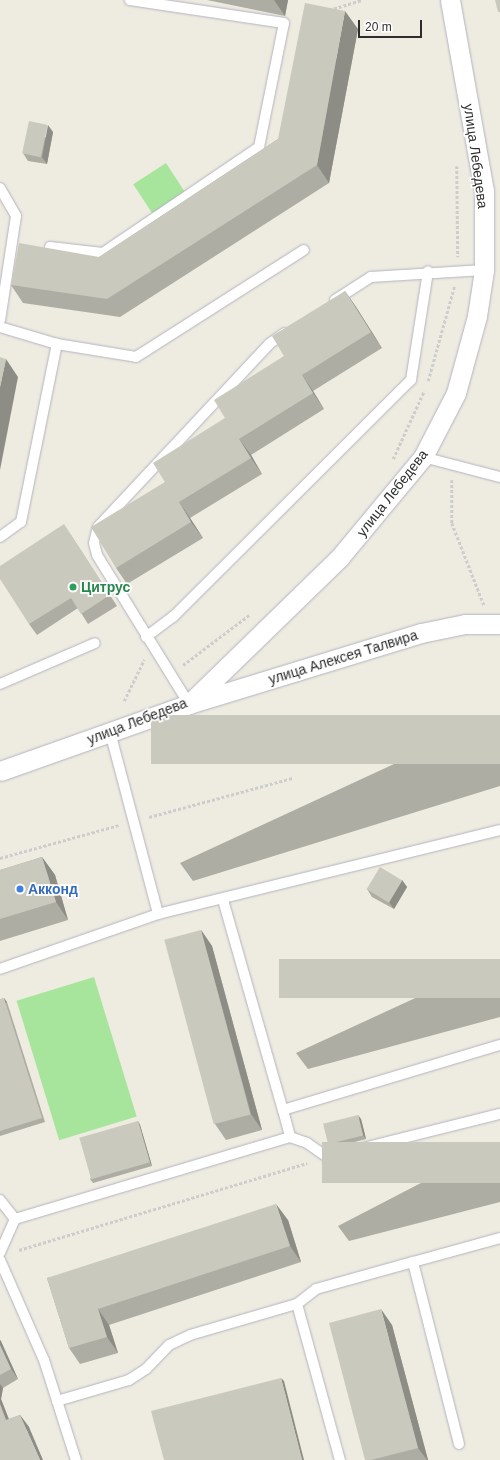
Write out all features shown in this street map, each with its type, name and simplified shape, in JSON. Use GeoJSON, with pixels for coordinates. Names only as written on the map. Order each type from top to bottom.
{"type":"FeatureCollection","features":[{"type":"Feature","properties":{"kind":"street","name":"улица Лебедева"},"geometry":{"type":"LineString","coordinates":[[0,771],[189,704],[340,558],[423,457],[456,393],[477,316],[484,270],[484,192],[450,0]]}},
{"type":"Feature","properties":{"kind":"street","name":"улица Алексея Талвира"},"geometry":{"type":"LineString","coordinates":[[189,704],[421,633],[465,624],[499,624]]}},
{"type":"Feature","properties":{"kind":"lane"},"geometry":{"type":"LineString","coordinates":[[50,247],[103,253],[259,147],[284,23],[130,0]]}},
{"type":"Feature","properties":{"kind":"lane"},"geometry":{"type":"LineString","coordinates":[[0,188],[16,216],[0,320]]}},
{"type":"Feature","properties":{"kind":"lane"},"geometry":{"type":"LineString","coordinates":[[0,327],[57,344],[136,357],[304,250]]}},
{"type":"Feature","properties":{"kind":"lane"},"geometry":{"type":"LineString","coordinates":[[327,306],[371,277],[428,271],[484,270]]}},
{"type":"Feature","properties":{"kind":"lane"},"geometry":{"type":"LineString","coordinates":[[149,641],[410,380],[428,271]]}},
{"type":"Feature","properties":{"kind":"lane"},"geometry":{"type":"LineString","coordinates":[[189,704],[97,555],[94,542],[98,527],[269,344],[295,327]]}},
{"type":"Feature","properties":{"kind":"lane"},"geometry":{"type":"LineString","coordinates":[[0,537],[21,522],[57,344]]}},
{"type":"Feature","properties":{"kind":"lane"},"geometry":{"type":"LineString","coordinates":[[423,457],[500,477]]}},
{"type":"Feature","properties":{"kind":"lane"},"geometry":{"type":"LineString","coordinates":[[0,684],[95,642]]}},
{"type":"Feature","properties":{"kind":"lane"},"geometry":{"type":"LineString","coordinates":[[110,732],[158,914]]}},
{"type":"Feature","properties":{"kind":"lane"},"geometry":{"type":"LineString","coordinates":[[0,969],[158,914],[223,900],[500,830]]}},
{"type":"Feature","properties":{"kind":"lane"},"geometry":{"type":"LineString","coordinates":[[223,900],[290,1137]]}},
{"type":"Feature","properties":{"kind":"lane"},"geometry":{"type":"LineString","coordinates":[[283,1110],[500,1045]]}},
{"type":"Feature","properties":{"kind":"lane"},"geometry":{"type":"LineString","coordinates":[[0,1252],[15,1219],[290,1137],[307,1143],[327,1157],[500,1114]]}},
{"type":"Feature","properties":{"kind":"lane"},"geometry":{"type":"LineString","coordinates":[[0,1200],[15,1219]]}},
{"type":"Feature","properties":{"kind":"lane"},"geometry":{"type":"LineString","coordinates":[[56,1401],[129,1380],[146,1369],[169,1345],[190,1335],[297,1304],[316,1289],[500,1238]]}},
{"type":"Feature","properties":{"kind":"lane"},"geometry":{"type":"LineString","coordinates":[[0,1260],[44,1360],[76,1460]]}},
{"type":"Feature","properties":{"kind":"lane"},"geometry":{"type":"LineString","coordinates":[[412,1262],[459,1444]]}},
{"type":"Feature","properties":{"kind":"lane"},"geometry":{"type":"LineString","coordinates":[[297,1304],[340,1460]]}},
{"type":"Feature","properties":{"kind":"path"},"geometry":{"type":"LineString","coordinates":[[326,11],[361,0]]}},
{"type":"Feature","properties":{"kind":"path"},"geometry":{"type":"LineString","coordinates":[[388,465],[430,376],[458,270],[457,158]]}},
{"type":"Feature","properties":{"kind":"path"},"geometry":{"type":"LineString","coordinates":[[453,466],[452,523],[485,607],[499,624]]}},
{"type":"Feature","properties":{"kind":"path"},"geometry":{"type":"LineString","coordinates":[[168,672],[194,660],[252,613]]}},
{"type":"Feature","properties":{"kind":"path"},"geometry":{"type":"LineString","coordinates":[[124,701],[149,641]]}},
{"type":"Feature","properties":{"kind":"path"},"geometry":{"type":"LineString","coordinates":[[0,858],[302,776]]}},
{"type":"Feature","properties":{"kind":"path"},"geometry":{"type":"LineString","coordinates":[[15,1251],[327,1157]]}},
{"type":"Feature","properties":{"kind":"green space"},"geometry":{"type":"Polygon","coordinates":[[[166,163],[185,192],[152,214],[133,184],[166,163]]]}},
{"type":"Feature","properties":{"kind":"green space"},"geometry":{"type":"Polygon","coordinates":[[[94,977],[137,1117],[59,1140],[17,1001],[94,977]]]}},
{"type":"Feature","properties":{"kind":"building"},"geometry":{"type":"Polygon","coordinates":[[[495,0],[500,0],[500,12],[498,12],[495,0]]]}},
{"type":"Feature","properties":{"kind":"building"},"geometry":{"type":"Polygon","coordinates":[[[305,3],[345,11],[317,165],[107,299],[11,285],[19,243],[99,257],[278,139],[305,3]]]}},
{"type":"Feature","properties":{"kind":"building"},"geometry":{"type":"Polygon","coordinates":[[[29,121],[48,125],[41,157],[22,153],[29,121]]]}},
{"type":"Feature","properties":{"kind":"building"},"geometry":{"type":"Polygon","coordinates":[[[345,291],[371,332],[302,375],[313,393],[239,439],[251,458],[179,502],[191,522],[116,568],[91,527],[165,482],[153,463],[225,418],[214,400],[284,356],[272,336],[345,291]]]}},
{"type":"Feature","properties":{"kind":"building"},"geometry":{"type":"Polygon","coordinates":[[[0,357],[6,359],[0,387],[0,357]]]}},
{"type":"Feature","properties":{"kind":"building"},"geometry":{"type":"Polygon","coordinates":[[[64,524],[110,595],[81,614],[71,598],[29,624],[0,579],[0,566],[64,524]]]}},
{"type":"Feature","properties":{"kind":"building"},"geometry":{"type":"Polygon","coordinates":[[[151,715],[500,715],[500,764],[151,764],[151,715]]]}},
{"type":"Feature","properties":{"kind":"building"},"geometry":{"type":"Polygon","coordinates":[[[42,857],[56,902],[0,919],[0,870],[42,857]]]}},
{"type":"Feature","properties":{"kind":"building"},"geometry":{"type":"Polygon","coordinates":[[[380,867],[402,880],[389,903],[367,889],[380,867]]]}},
{"type":"Feature","properties":{"kind":"building"},"geometry":{"type":"Polygon","coordinates":[[[201,930],[250,1114],[214,1124],[164,940],[201,930]]]}},
{"type":"Feature","properties":{"kind":"building"},"geometry":{"type":"Polygon","coordinates":[[[279,959],[500,959],[500,998],[279,998],[279,959]]]}},
{"type":"Feature","properties":{"kind":"building"},"geometry":{"type":"Polygon","coordinates":[[[4,998],[42,1118],[0,1131],[0,999],[4,998]]]}},
{"type":"Feature","properties":{"kind":"building"},"geometry":{"type":"Polygon","coordinates":[[[358,1115],[363,1135],[328,1144],[323,1124],[358,1115]]]}},
{"type":"Feature","properties":{"kind":"building"},"geometry":{"type":"Polygon","coordinates":[[[138,1121],[150,1162],[91,1179],[79,1138],[138,1121]]]}},
{"type":"Feature","properties":{"kind":"building"},"geometry":{"type":"Polygon","coordinates":[[[322,1142],[500,1142],[500,1183],[322,1183],[322,1142]]]}},
{"type":"Feature","properties":{"kind":"building"},"geometry":{"type":"Polygon","coordinates":[[[276,1204],[290,1246],[98,1309],[107,1337],[69,1348],[47,1278],[276,1204]]]}},
{"type":"Feature","properties":{"kind":"building"},"geometry":{"type":"Polygon","coordinates":[[[381,1309],[418,1448],[371,1460],[365,1460],[329,1323],[381,1309]]]}},
{"type":"Feature","properties":{"kind":"building"},"geometry":{"type":"Polygon","coordinates":[[[0,1345],[11,1369],[0,1375],[0,1345]]]}},
{"type":"Feature","properties":{"kind":"building"},"geometry":{"type":"Polygon","coordinates":[[[281,1378],[302,1460],[164,1460],[151,1411],[281,1378]]]}},
{"type":"Feature","properties":{"kind":"building"},"geometry":{"type":"Polygon","coordinates":[[[0,1404],[6,1420],[0,1422],[0,1404]]]}},
{"type":"Feature","properties":{"kind":"building"},"geometry":{"type":"Polygon","coordinates":[[[20,1415],[40,1460],[0,1460],[0,1422],[20,1415]]]}},
{"type":"Feature","properties":{"kind":"place","name":"Цитрус"},"geometry":{"type":"Point","coordinates":[73,587]}},
{"type":"Feature","properties":{"kind":"place","name":"Акконд"},"geometry":{"type":"Point","coordinates":[20,889]}}]}
